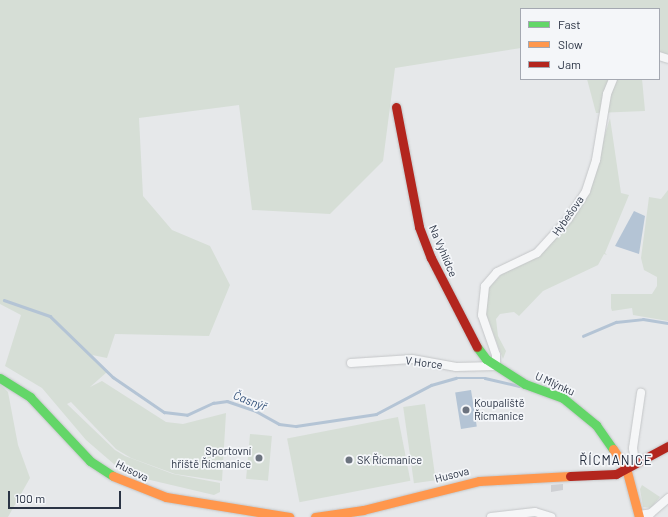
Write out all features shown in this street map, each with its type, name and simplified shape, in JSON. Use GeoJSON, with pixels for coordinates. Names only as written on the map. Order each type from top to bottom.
{"type":"FeatureCollection","features":[{"type":"Feature","properties":{"kind":"main road","name":"Na Vyhlídce"},"geometry":{"type":"LineString","coordinates":[[396,107],[419,226],[432,258],[477,348],[486,359],[496,366]]}},
{"type":"Feature","properties":{"kind":"main road","name":"U Mlýnku"},"geometry":{"type":"LineString","coordinates":[[496,366],[577,408],[596,425],[631,466],[639,516]]}},
{"type":"Feature","properties":{"kind":"main road","name":"Husova"},"geometry":{"type":"LineString","coordinates":[[0,378],[30,396],[90,461],[121,481],[166,497],[289,517]]}},
{"type":"Feature","properties":{"kind":"main road","name":"Husova"},"geometry":{"type":"LineString","coordinates":[[315,517],[363,510],[479,481],[603,476],[631,466],[664,448]]}},
{"type":"Feature","properties":{"kind":"street","name":"Hybešova"},"geometry":{"type":"LineString","coordinates":[[496,366],[496,355],[482,315],[485,286],[497,272],[537,253],[572,214],[586,191],[596,160],[607,94],[613,80]]}},
{"type":"Feature","properties":{"kind":"street","name":"V Horce"},"geometry":{"type":"LineString","coordinates":[[351,363],[412,359],[456,367],[496,366]]}},
{"type":"Feature","properties":{"kind":"street"},"geometry":{"type":"LineString","coordinates":[[631,466],[641,393]]}},
{"type":"Feature","properties":{"kind":"street"},"geometry":{"type":"LineString","coordinates":[[639,516],[651,513],[668,498]]}},
{"type":"Feature","properties":{"kind":"street"},"geometry":{"type":"LineString","coordinates":[[491,517],[535,512],[551,517]]}},
{"type":"Feature","properties":{"kind":"shaded area"},"geometry":{"type":"Polygon","coordinates":[[[0,0],[668,0],[668,56],[660,53],[660,8],[520,8],[520,48],[395,68],[383,161],[330,214],[252,210],[239,105],[139,118],[143,196],[172,230],[210,246],[230,285],[209,336],[115,334],[107,358],[92,355],[107,372],[90,387],[102,381],[166,422],[183,424],[226,413],[222,481],[175,474],[131,458],[116,449],[71,402],[67,404],[115,450],[125,456],[173,474],[220,483],[220,492],[214,495],[146,479],[115,465],[86,440],[42,388],[5,366],[21,315],[0,304],[0,0]]]}},
{"type":"Feature","properties":{"kind":"shaded area"},"geometry":{"type":"Polygon","coordinates":[[[587,80],[642,80],[645,111],[596,113],[587,80]]]}},
{"type":"Feature","properties":{"kind":"shaded area"},"geometry":{"type":"Polygon","coordinates":[[[610,118],[621,193],[629,195],[605,253],[607,255],[604,254],[598,265],[543,291],[519,316],[514,312],[500,314],[496,319],[498,336],[506,351],[503,359],[486,314],[485,298],[491,285],[502,274],[538,257],[570,224],[587,194],[610,118]]]}},
{"type":"Feature","properties":{"kind":"shaded area"},"geometry":{"type":"Polygon","coordinates":[[[668,190],[668,321],[633,315],[632,308],[612,311],[611,294],[652,294],[657,286],[657,277],[644,270],[641,258],[649,197],[661,199],[668,190]]]}},
{"type":"Feature","properties":{"kind":"shaded area"},"geometry":{"type":"Polygon","coordinates":[[[0,384],[8,392],[18,445],[30,478],[8,517],[0,517],[0,384]]]}},
{"type":"Feature","properties":{"kind":"shaded area","name":"SK Řícmanice"},"geometry":{"type":"Polygon","coordinates":[[[425,404],[436,480],[414,483],[403,407],[425,404]]]}},
{"type":"Feature","properties":{"kind":"shaded area","name":"SK Řícmanice"},"geometry":{"type":"Polygon","coordinates":[[[398,417],[410,481],[299,502],[287,439],[398,417]]]}},
{"type":"Feature","properties":{"kind":"shaded area","name":"Sportovní hřiště Řícmanice"},"geometry":{"type":"Polygon","coordinates":[[[250,434],[272,436],[268,481],[246,479],[250,434]]]}},
{"type":"Feature","properties":{"kind":"shaded area"},"geometry":{"type":"Polygon","coordinates":[[[642,485],[660,497],[651,508],[643,507],[640,489],[642,485]]]}},
{"type":"Feature","properties":{"kind":"water"},"geometry":{"type":"Polygon","coordinates":[[[634,211],[645,216],[639,254],[615,246],[634,211]]]}},
{"type":"Feature","properties":{"kind":"water","name":"Koupaliště Řícmanice"},"geometry":{"type":"Polygon","coordinates":[[[471,390],[477,427],[461,429],[455,393],[471,390]]]}},
{"type":"Feature","properties":{"kind":"building"},"geometry":{"type":"Polygon","coordinates":[[[563,484],[563,490],[551,492],[551,485],[563,484]]]}},
{"type":"Feature","properties":{"kind":"waterway","name":"Časnýř"},"geometry":{"type":"LineString","coordinates":[[4,300],[50,316],[113,377],[164,412],[187,415],[213,403],[227,401],[256,411],[279,424],[296,426],[376,414],[431,385],[456,378],[485,378],[519,386]]}},
{"type":"Feature","properties":{"kind":"waterway","name":"Časnýř"},"geometry":{"type":"LineString","coordinates":[[583,336],[616,322],[643,319],[668,323]]}},
{"type":"Feature","properties":{"kind":"traffic: fast"},"geometry":{"type":"LineString","coordinates":[[477,347],[486,359],[525,384],[563,398],[596,425],[613,449]]}},
{"type":"Feature","properties":{"kind":"traffic: fast"},"geometry":{"type":"LineString","coordinates":[[0,378],[30,397],[90,461],[113,476]]}},
{"type":"Feature","properties":{"kind":"traffic: slow"},"geometry":{"type":"LineString","coordinates":[[613,449],[626,468],[639,517]]}},
{"type":"Feature","properties":{"kind":"traffic: slow"},"geometry":{"type":"LineString","coordinates":[[113,476],[166,497],[289,517]]}},
{"type":"Feature","properties":{"kind":"traffic: slow"},"geometry":{"type":"LineString","coordinates":[[315,517],[363,510],[479,481],[570,476]]}},
{"type":"Feature","properties":{"kind":"traffic: jam"},"geometry":{"type":"LineString","coordinates":[[396,107],[419,227],[431,258],[477,347]]}},
{"type":"Feature","properties":{"kind":"traffic: jam"},"geometry":{"type":"LineString","coordinates":[[570,476],[616,474],[668,446]]}},
{"type":"Feature","properties":{"kind":"place","name":"Koupaliště Řícmanice"},"geometry":{"type":"Point","coordinates":[466,410]}},
{"type":"Feature","properties":{"kind":"place","name":"Sportovní hřiště Řícmanice"},"geometry":{"type":"Point","coordinates":[259,458]}},
{"type":"Feature","properties":{"kind":"place","name":"SK Řícmanice"},"geometry":{"type":"Point","coordinates":[349,460]}},
{"type":"Feature","properties":{"kind":"district","name":"ŘÍCMANICE"},"geometry":{"type":"Point","coordinates":[616,460]}}]}
